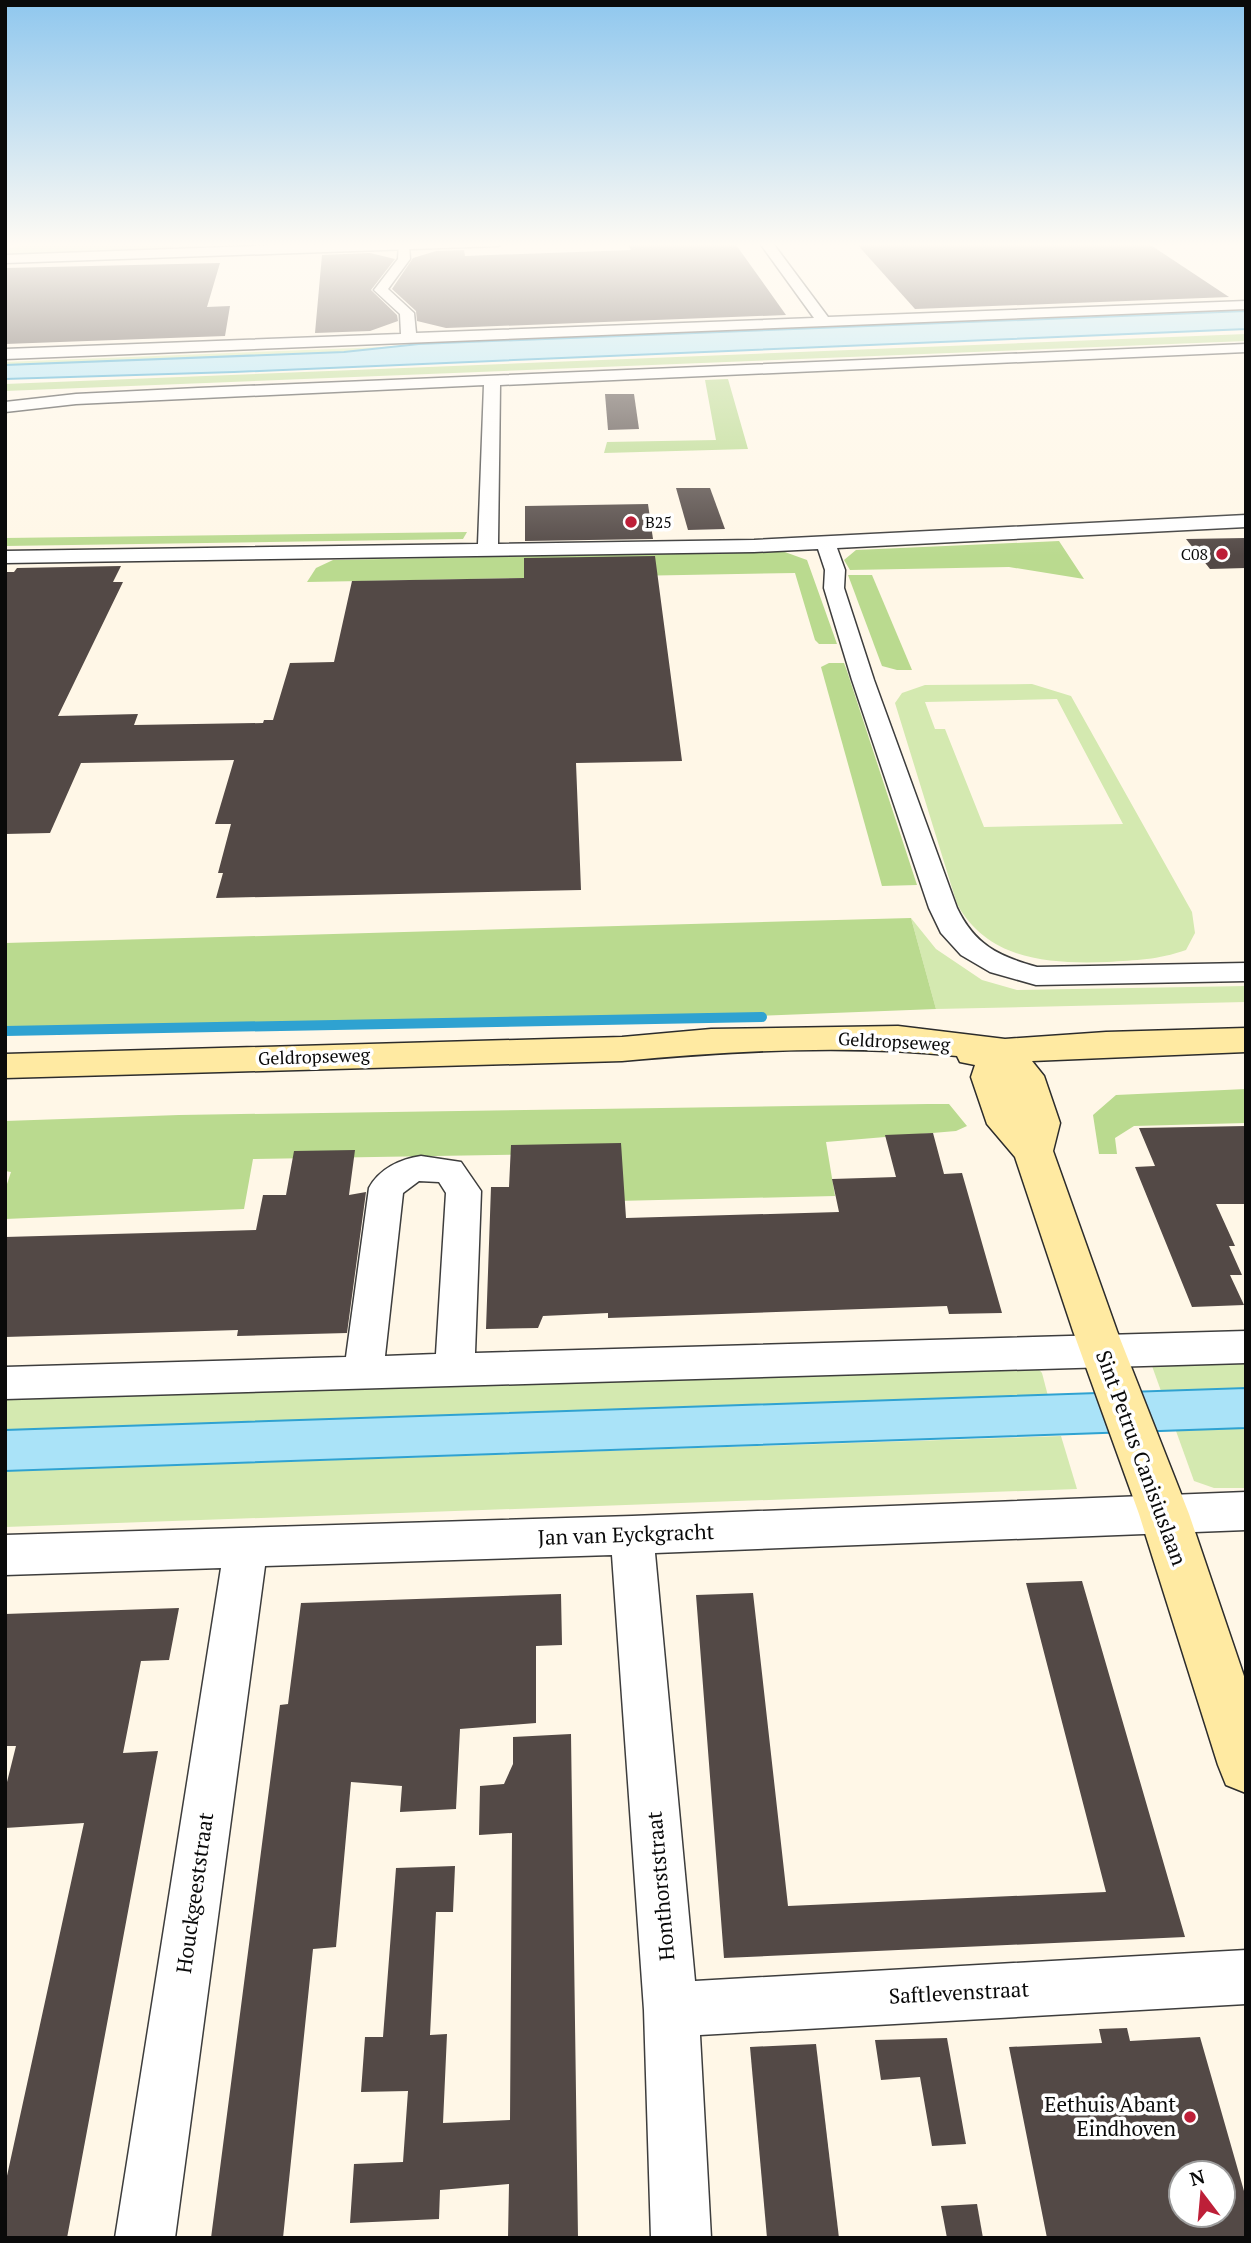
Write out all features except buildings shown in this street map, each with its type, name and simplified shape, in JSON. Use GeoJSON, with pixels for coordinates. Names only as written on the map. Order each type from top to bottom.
{"type":"FeatureCollection","features":[{"type":"Feature","properties":{"kind":"main road","name":"Geldropseweg"},"geometry":{"type":"LineString","coordinates":[[5,1066],[622,1049],[713,1060],[883,1065],[998,1049],[1246,1040]]}},
{"type":"Feature","properties":{"kind":"main road","name":"Sint Petrus Canisiuslaan"},"geometry":{"type":"LineString","coordinates":[[998,1049],[990,1077],[1006,1124],[1033,1151],[1164,1514],[1246,1765]]}},
{"type":"Feature","properties":{"kind":"street"},"geometry":{"type":"LineString","coordinates":[[5,354],[179,347]]}},
{"type":"Feature","properties":{"kind":"street"},"geometry":{"type":"LineString","coordinates":[[618,359],[905,347]]}},
{"type":"Feature","properties":{"kind":"street"},"geometry":{"type":"LineString","coordinates":[[5,407],[76,399],[1246,348]]}},
{"type":"Feature","properties":{"kind":"street"},"geometry":{"type":"LineString","coordinates":[[488,550],[492,380]]}},
{"type":"Feature","properties":{"kind":"street"},"geometry":{"type":"LineString","coordinates":[[5,557],[816,544],[1246,522]]}},
{"type":"Feature","properties":{"kind":"street"},"geometry":{"type":"LineString","coordinates":[[816,544],[817,570],[834,588],[943,908],[955,933],[971,948],[1000,966],[1036,976],[1246,972]]}},
{"type":"Feature","properties":{"kind":"street"},"geometry":{"type":"LineString","coordinates":[[365,1373],[386,1188],[406,1170],[421,1167],[449,1171],[464,1191],[456,1370]]}},
{"type":"Feature","properties":{"kind":"street"},"geometry":{"type":"LineString","coordinates":[[5,1383],[456,1370],[1108,1365],[1246,1347]]}},
{"type":"Feature","properties":{"kind":"street","name":"Jan van Eyckgracht"},"geometry":{"type":"LineString","coordinates":[[5,1555],[632,1535],[1246,1511]]}},
{"type":"Feature","properties":{"kind":"street","name":"Honthorststraat"},"geometry":{"type":"LineString","coordinates":[[632,1535],[671,2010],[681,2238]]}},
{"type":"Feature","properties":{"kind":"street","name":"Houckgeeststraat"},"geometry":{"type":"LineString","coordinates":[[145,2238],[246,1547]]}},
{"type":"Feature","properties":{"kind":"street","name":"Saftlevenstraat"},"geometry":{"type":"LineString","coordinates":[[671,2010],[1246,1977]]}},
{"type":"Feature","properties":{"kind":"green space"},"geometry":{"type":"Polygon","coordinates":[[[388,347],[344,352],[5,365],[5,362],[388,347]]]}},
{"type":"Feature","properties":{"kind":"green space"},"geometry":{"type":"Polygon","coordinates":[[[931,347],[1105,347],[5,391],[5,384],[931,347]]]}},
{"type":"Feature","properties":{"kind":"green space"},"geometry":{"type":"Polygon","coordinates":[[[728,379],[748,449],[604,453],[607,442],[716,440],[705,380],[728,379]]]}},
{"type":"Feature","properties":{"kind":"green space"},"geometry":{"type":"Polygon","coordinates":[[[467,532],[463,539],[5,546],[5,538],[467,532]]]}},
{"type":"Feature","properties":{"kind":"green space"},"geometry":{"type":"Polygon","coordinates":[[[1059,541],[1084,579],[1009,567],[850,570],[844,560],[856,550],[1059,541]]]}},
{"type":"Feature","properties":{"kind":"green space"},"geometry":{"type":"Polygon","coordinates":[[[782,551],[807,560],[837,644],[819,644],[815,640],[795,573],[307,582],[316,568],[333,560],[782,551]]]}},
{"type":"Feature","properties":{"kind":"green space"},"geometry":{"type":"Polygon","coordinates":[[[848,575],[872,575],[912,670],[882,666],[848,575]]]}},
{"type":"Feature","properties":{"kind":"green space"},"geometry":{"type":"Polygon","coordinates":[[[829,663],[844,663],[917,885],[882,886],[821,667],[829,663]]]}},
{"type":"Feature","properties":{"kind":"green space"},"geometry":{"type":"Polygon","coordinates":[[[1032,684],[1071,696],[1192,912],[1195,933],[1186,950],[1156,958],[1128,961],[1063,962],[1022,955],[985,937],[970,923],[957,904],[895,703],[902,693],[925,685],[1032,684]],[[1057,699],[925,702],[935,729],[945,729],[984,827],[1123,824],[1057,699]]]}},
{"type":"Feature","properties":{"kind":"green space"},"geometry":{"type":"Polygon","coordinates":[[[911,918],[936,949],[982,980],[1017,990],[1246,986],[1246,1002],[936,1009],[911,918]]]}},
{"type":"Feature","properties":{"kind":"green space"},"geometry":{"type":"Polygon","coordinates":[[[911,918],[936,1009],[754,1016],[5,1034],[5,943],[911,918]]]}},
{"type":"Feature","properties":{"kind":"green space"},"geometry":{"type":"Polygon","coordinates":[[[1246,1089],[1246,1123],[1134,1126],[1115,1138],[1117,1154],[1099,1154],[1093,1115],[1116,1095],[1246,1089]]]}},
{"type":"Feature","properties":{"kind":"green space"},"geometry":{"type":"Polygon","coordinates":[[[949,1104],[967,1126],[956,1131],[826,1142],[835,1196],[616,1201],[612,1153],[253,1159],[244,1209],[5,1219],[5,1190],[11,1172],[5,1171],[5,1121],[179,1115],[949,1104]]]}},
{"type":"Feature","properties":{"kind":"green space"},"geometry":{"type":"Polygon","coordinates":[[[1246,1357],[1246,1388],[1161,1391],[1152,1366],[1160,1363],[1246,1357]]]}},
{"type":"Feature","properties":{"kind":"green space"},"geometry":{"type":"Polygon","coordinates":[[[1034,1364],[1042,1373],[1048,1396],[5,1430],[5,1397],[1034,1364]]]}},
{"type":"Feature","properties":{"kind":"green space"},"geometry":{"type":"Polygon","coordinates":[[[1246,1428],[1246,1488],[1214,1488],[1194,1481],[1176,1431],[1246,1428]]]}},
{"type":"Feature","properties":{"kind":"green space"},"geometry":{"type":"Polygon","coordinates":[[[1061,1436],[1077,1489],[5,1527],[5,1471],[1061,1436]]]}},
{"type":"Feature","properties":{"kind":"water"},"geometry":{"type":"Polygon","coordinates":[[[394,347],[830,347],[5,379],[5,365],[344,352],[394,347]]]}},
{"type":"Feature","properties":{"kind":"water"},"geometry":{"type":"Polygon","coordinates":[[[1246,1388],[1246,1428],[5,1471],[5,1430],[1246,1388]]]}},
{"type":"Feature","properties":{"kind":"waterway"},"geometry":{"type":"LineString","coordinates":[[5,1031],[762,1017]]}},
{"type":"Feature","properties":{"kind":"place","name":"B25"},"geometry":{"type":"Point","coordinates":[631,522]}},
{"type":"Feature","properties":{"kind":"place","name":"C08"},"geometry":{"type":"Point","coordinates":[1222,554]}},
{"type":"Feature","properties":{"kind":"place","name":"Eethuis Abant Eindhoven"},"geometry":{"type":"Point","coordinates":[1190,2117]}}]}
